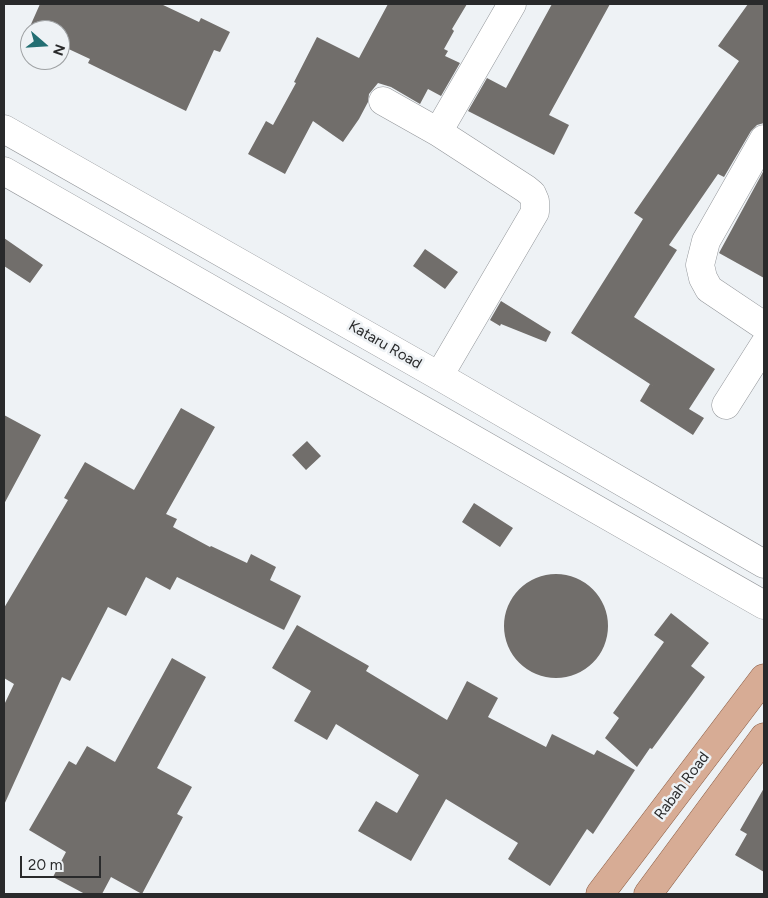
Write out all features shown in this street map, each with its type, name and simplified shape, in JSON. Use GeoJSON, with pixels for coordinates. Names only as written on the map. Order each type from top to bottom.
{"type":"FeatureCollection","features":[{"type":"Feature","properties":{"kind":"main road","name":"Rabah Road"},"geometry":{"type":"LineString","coordinates":[[600,894],[764,678]]}},
{"type":"Feature","properties":{"kind":"main road"},"geometry":{"type":"LineString","coordinates":[[648,894],[764,736]]}},
{"type":"Feature","properties":{"kind":"street"},"geometry":{"type":"LineString","coordinates":[[438,132],[512,4]]}},
{"type":"Feature","properties":{"kind":"street"},"geometry":{"type":"LineString","coordinates":[[383,101],[438,132],[526,189],[532,194],[535,201],[535,212],[439,376]]}},
{"type":"Feature","properties":{"kind":"street","name":"Kataru Road"},"geometry":{"type":"LineString","coordinates":[[4,129],[439,376],[764,564]]}},
{"type":"Feature","properties":{"kind":"street"},"geometry":{"type":"LineString","coordinates":[[764,139],[706,241],[700,265],[703,278],[709,288],[764,326]]}},
{"type":"Feature","properties":{"kind":"street"},"geometry":{"type":"LineString","coordinates":[[4,171],[764,605]]}},
{"type":"Feature","properties":{"kind":"street"},"geometry":{"type":"LineString","coordinates":[[726,404],[764,345]]}},
{"type":"Feature","properties":{"kind":"building"},"geometry":{"type":"Polygon","coordinates":[[[40,4],[161,4],[199,22],[201,18],[230,32],[220,52],[214,50],[186,111],[88,63],[90,59],[70,50],[70,20],[33,20],[40,4]]]}},
{"type":"Feature","properties":{"kind":"building"},"geometry":{"type":"Polygon","coordinates":[[[388,4],[467,4],[452,29],[454,31],[444,49],[448,51],[445,56],[460,63],[441,96],[428,89],[420,104],[391,87],[378,83],[369,94],[368,102],[359,119],[343,142],[313,121],[285,174],[248,154],[266,121],[273,125],[296,83],[294,82],[317,37],[359,58],[388,4]]]}},
{"type":"Feature","properties":{"kind":"building"},"geometry":{"type":"Polygon","coordinates":[[[552,4],[610,4],[549,115],[569,125],[554,155],[468,111],[487,78],[506,88],[552,4]]]}},
{"type":"Feature","properties":{"kind":"building"},"geometry":{"type":"Polygon","coordinates":[[[748,4],[764,4],[764,123],[757,125],[751,131],[724,177],[718,174],[669,245],[677,250],[634,317],[715,369],[689,409],[704,418],[693,435],[640,401],[650,384],[571,333],[643,219],[634,213],[739,61],[718,46],[748,4]]]}},
{"type":"Feature","properties":{"kind":"building"},"geometry":{"type":"Polygon","coordinates":[[[764,170],[764,278],[719,253],[764,170]]]}},
{"type":"Feature","properties":{"kind":"building"},"geometry":{"type":"Polygon","coordinates":[[[4,238],[43,265],[30,283],[4,266],[4,238]]]}},
{"type":"Feature","properties":{"kind":"building"},"geometry":{"type":"Polygon","coordinates":[[[425,249],[458,272],[445,289],[413,266],[425,249]]]}},
{"type":"Feature","properties":{"kind":"building"},"geometry":{"type":"Polygon","coordinates":[[[501,301],[551,332],[546,342],[501,324],[500,326],[490,320],[501,301]]]}},
{"type":"Feature","properties":{"kind":"building"},"geometry":{"type":"Polygon","coordinates":[[[181,408],[215,427],[166,514],[177,519],[173,527],[210,547],[247,563],[251,554],[276,567],[270,580],[301,596],[284,630],[177,577],[170,590],[146,577],[126,616],[108,607],[70,681],[62,677],[4,805],[4,705],[14,684],[4,678],[4,608],[68,500],[64,498],[85,462],[134,490],[181,408]]]}},
{"type":"Feature","properties":{"kind":"building"},"geometry":{"type":"Polygon","coordinates":[[[4,415],[41,435],[4,504],[4,415]]]}},
{"type":"Feature","properties":{"kind":"building"},"geometry":{"type":"Polygon","coordinates":[[[307,441],[321,456],[306,470],[292,455],[307,441]]]}},
{"type":"Feature","properties":{"kind":"building"},"geometry":{"type":"Polygon","coordinates":[[[474,503],[513,528],[500,547],[462,522],[474,503]]]}},
{"type":"Feature","properties":{"kind":"building"},"geometry":{"type":"Polygon","coordinates":[[[556,574],[576,578],[593,589],[604,606],[608,626],[604,646],[593,663],[576,674],[556,678],[536,674],[519,663],[508,646],[504,626],[508,606],[519,589],[536,578],[556,574]]]}},
{"type":"Feature","properties":{"kind":"building"},"geometry":{"type":"Polygon","coordinates":[[[671,613],[709,643],[691,666],[705,677],[637,767],[605,738],[619,718],[613,713],[664,642],[654,635],[671,613]]]}},
{"type":"Feature","properties":{"kind":"building"},"geometry":{"type":"Polygon","coordinates":[[[297,625],[369,666],[366,671],[447,720],[467,681],[498,698],[488,717],[546,747],[552,734],[594,755],[597,750],[635,770],[593,834],[587,829],[550,886],[508,859],[518,843],[446,799],[411,861],[358,831],[376,801],[397,813],[419,775],[336,724],[327,740],[294,721],[311,691],[272,668],[297,625]]]}},
{"type":"Feature","properties":{"kind":"building"},"geometry":{"type":"Polygon","coordinates":[[[172,658],[206,677],[157,768],[192,787],[177,814],[183,817],[142,894],[111,877],[102,894],[85,894],[53,877],[66,852],[29,830],[69,761],[76,765],[87,746],[115,762],[172,658]]]}},
{"type":"Feature","properties":{"kind":"building"},"geometry":{"type":"Polygon","coordinates":[[[764,788],[764,872],[735,855],[747,834],[740,830],[764,788]]]}}]}
